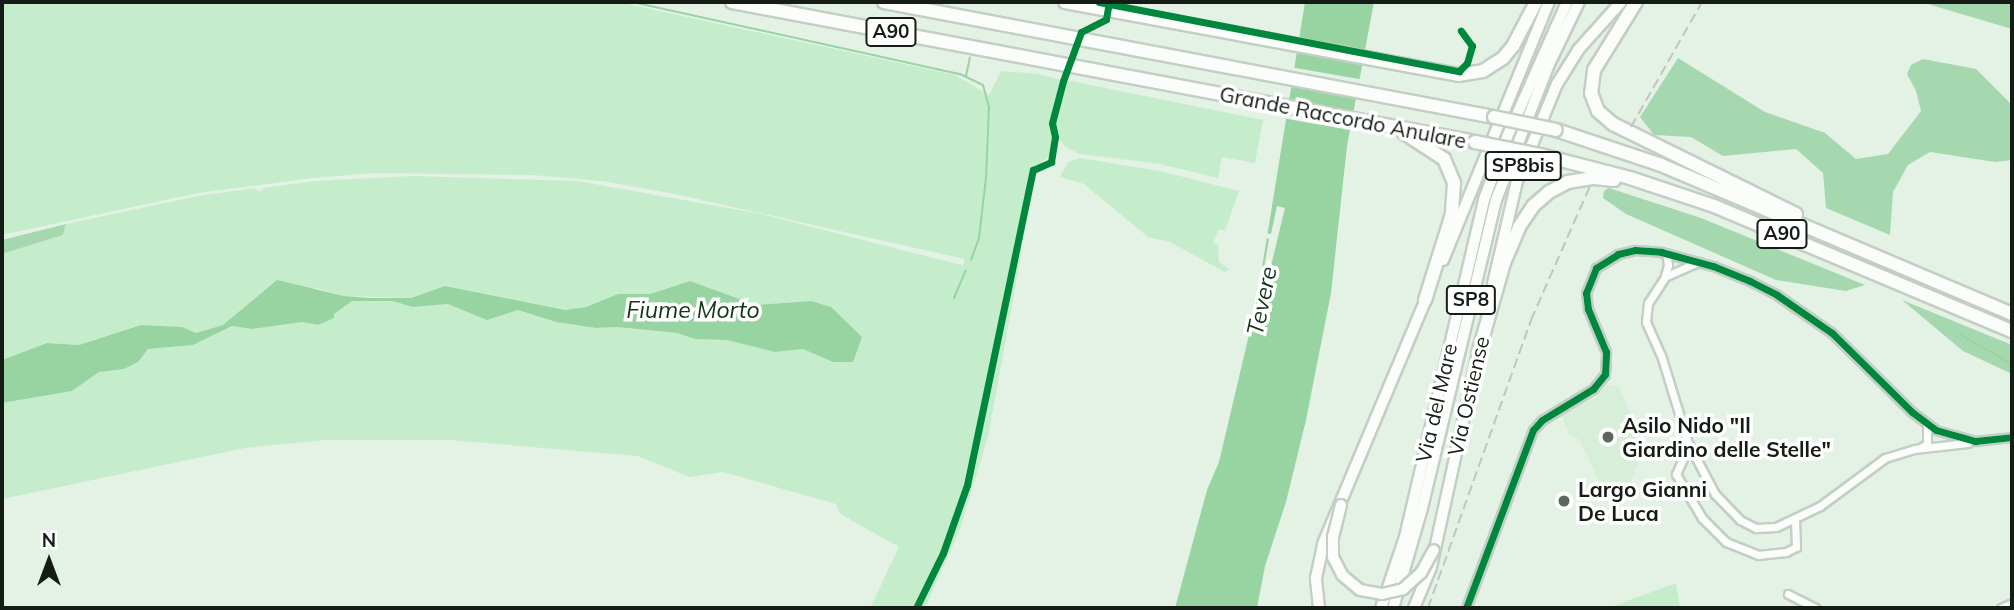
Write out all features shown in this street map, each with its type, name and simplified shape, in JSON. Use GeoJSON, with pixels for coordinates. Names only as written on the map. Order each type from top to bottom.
{"type":"FeatureCollection","features":[{"type":"Feature","properties":{"kind":"highway","name":"Grande Raccordo Anulare"},"geometry":{"type":"LineString","coordinates":[[732,2],[1545,156],[1676,192],[1746,218],[2012,331]]}},
{"type":"Feature","properties":{"kind":"highway","name":"Grande Raccordo Anulare"},"geometry":{"type":"LineString","coordinates":[[884,2],[1556,130],[1661,165],[2012,314]]}},
{"type":"Feature","properties":{"kind":"highway"},"geometry":{"type":"LineString","coordinates":[[1066,2],[1451,75],[1478,73],[1499,62],[1513,46],[1536,2]]}},
{"type":"Feature","properties":{"kind":"highway"},"geometry":{"type":"LineString","coordinates":[[1636,2],[1602,54],[1593,75],[1591,97],[1602,117],[1874,254]]}},
{"type":"Feature","properties":{"kind":"highway"},"geometry":{"type":"LineString","coordinates":[[1369,122],[1408,135],[1441,156],[1453,178],[1454,204],[1425,300]]}},
{"type":"Feature","properties":{"kind":"highway"},"geometry":{"type":"LineString","coordinates":[[1478,354],[1515,235],[1528,212],[1546,194],[1568,182],[1594,178],[1676,192]]}},
{"type":"Feature","properties":{"kind":"main road","name":"SP8bis"},"geometry":{"type":"LineString","coordinates":[[1319,608],[1316,578],[1320,555],[1549,2]]}},
{"type":"Feature","properties":{"kind":"main road","name":"Via del Mare"},"geometry":{"type":"LineString","coordinates":[[1381,608],[1405,537],[1485,197],[1512,124],[1566,2]]}},
{"type":"Feature","properties":{"kind":"main road","name":"Via del Mare"},"geometry":{"type":"LineString","coordinates":[[1392,608],[1420,518],[1496,200],[1549,64],[1579,2]]}},
{"type":"Feature","properties":{"kind":"main road","name":"Via Ostiense"},"geometry":{"type":"LineString","coordinates":[[1414,608],[1429,574],[1511,205],[1532,143],[1566,66],[1621,2]]}},
{"type":"Feature","properties":{"kind":"main road"},"geometry":{"type":"LineString","coordinates":[[1341,505],[1333,537],[1333,557],[1342,575],[1360,590],[1382,594],[1403,589],[1421,573],[1434,550]]}},
{"type":"Feature","properties":{"kind":"street"},"geometry":{"type":"LineString","coordinates":[[1466,608],[1536,426],[1593,389],[1605,372],[1606,350],[1587,303],[1587,290],[1594,272],[1606,260],[1621,253],[1643,250],[1666,253],[1750,281],[1812,318],[1858,357],[1927,424],[1943,434],[1975,441]]}},
{"type":"Feature","properties":{"kind":"street"},"geometry":{"type":"LineString","coordinates":[[1666,253],[1668,264],[1665,277],[1650,298],[1646,322],[1661,355],[1689,445],[1715,494],[1740,520],[1765,529],[1795,520],[1833,497],[1878,462],[1919,448],[1943,434]]}},
{"type":"Feature","properties":{"kind":"street"},"geometry":{"type":"LineString","coordinates":[[1665,277],[1699,262]]}},
{"type":"Feature","properties":{"kind":"street"},"geometry":{"type":"LineString","coordinates":[[1927,424],[1927,444]]}},
{"type":"Feature","properties":{"kind":"street"},"geometry":{"type":"LineString","coordinates":[[1936,447],[1943,434]]}},
{"type":"Feature","properties":{"kind":"street"},"geometry":{"type":"LineString","coordinates":[[1919,448],[2012,437]]}},
{"type":"Feature","properties":{"kind":"street"},"geometry":{"type":"LineString","coordinates":[[1689,445],[1676,474],[1702,518],[1726,542],[1758,555],[1786,552],[1796,547],[1795,520]]}},
{"type":"Feature","properties":{"kind":"street"},"geometry":{"type":"LineString","coordinates":[[1788,594],[1816,608]]}},
{"type":"Feature","properties":{"kind":"street"},"geometry":{"type":"LineString","coordinates":[[2001,608],[2012,603]]}},
{"type":"Feature","properties":{"kind":"shaded area"},"geometry":{"type":"Polygon","coordinates":[[[2,2],[618,2],[955,75],[989,95],[1001,71],[1039,74],[1060,80],[1050,123],[1052,141],[1049,156],[1032,170],[1029,182],[1017,247],[1022,250],[988,437],[960,529],[925,608],[870,608],[899,547],[840,513],[836,504],[723,472],[689,477],[638,456],[450,440],[324,440],[245,448],[2,499],[2,403],[72,391],[99,372],[124,369],[138,362],[148,349],[193,345],[232,326],[252,329],[302,322],[318,325],[352,301],[392,301],[413,307],[448,304],[487,319],[518,310],[556,322],[596,328],[617,327],[677,333],[695,339],[727,340],[775,352],[803,349],[833,362],[811,301],[756,305],[690,281],[650,294],[618,294],[586,307],[565,310],[445,286],[411,298],[344,296],[316,288],[251,305],[223,325],[196,333],[182,327],[141,325],[79,345],[47,343],[2,360],[2,254],[63,235],[66,224],[198,196],[255,188],[259,192],[264,188],[314,181],[412,176],[578,181],[761,214],[957,264],[963,265],[965,259],[675,194],[602,181],[532,175],[373,173],[313,178],[198,193],[2,235],[2,2]]]}},
{"type":"Feature","properties":{"kind":"shaded area"},"geometry":{"type":"Polygon","coordinates":[[[1921,2],[2012,2],[2012,29],[1921,2]]]}},
{"type":"Feature","properties":{"kind":"shaded area"},"geometry":{"type":"Polygon","coordinates":[[[1678,58],[1765,112],[1825,133],[1856,159],[1888,154],[1921,111],[1916,91],[1907,74],[1911,65],[1923,59],[1976,69],[2012,105],[2012,160],[1995,162],[1930,152],[1908,165],[1893,192],[1890,235],[1826,208],[1823,173],[1796,149],[1723,156],[1691,137],[1654,135],[1640,117],[1678,58]]]}},
{"type":"Feature","properties":{"kind":"shaded area"},"geometry":{"type":"Polygon","coordinates":[[[1066,80],[1263,120],[1255,163],[1222,157],[1218,178],[1160,164],[1080,154],[1065,147],[1057,134],[1055,122],[1066,80]]]}},
{"type":"Feature","properties":{"kind":"shaded area"},"geometry":{"type":"Polygon","coordinates":[[[1080,158],[1160,171],[1239,191],[1225,231],[1219,229],[1213,242],[1218,245],[1219,262],[1229,269],[1225,272],[1170,242],[1148,237],[1084,184],[1060,177],[1068,162],[1080,158]]]}},
{"type":"Feature","properties":{"kind":"shaded area"},"geometry":{"type":"Polygon","coordinates":[[[1609,188],[1701,218],[1865,285],[1846,291],[1776,280],[1626,214],[1603,198],[1604,191],[1609,188]]]}},
{"type":"Feature","properties":{"kind":"shaded area"},"geometry":{"type":"Polygon","coordinates":[[[66,224],[63,235],[2,254],[2,240],[66,224]]]}},
{"type":"Feature","properties":{"kind":"shaded area"},"geometry":{"type":"Polygon","coordinates":[[[1902,300],[2012,345],[2012,374],[1963,351],[1902,300]]]}},
{"type":"Feature","properties":{"kind":"shaded area","name":"Asilo Nido \"Il Giardino delle Stelle\""},"geometry":{"type":"Polygon","coordinates":[[[1607,385],[1619,387],[1645,446],[1629,486],[1615,490],[1602,487],[1579,439],[1570,436],[1562,416],[1596,397],[1607,385]]]}},
{"type":"Feature","properties":{"kind":"shaded area"},"geometry":{"type":"Polygon","coordinates":[[[1676,583],[1680,608],[1608,608],[1676,583]]]}},
{"type":"Feature","properties":{"kind":"water","name":"Tevere"},"geometry":{"type":"Polygon","coordinates":[[[1305,2],[1374,2],[1347,146],[1331,293],[1306,420],[1286,502],[1265,566],[1257,608],[1175,608],[1207,490],[1219,462],[1256,305],[1305,2]]]}},
{"type":"Feature","properties":{"kind":"water","name":"Fiume Morto"},"geometry":{"type":"Polygon","coordinates":[[[277,280],[344,296],[370,298],[411,298],[445,286],[565,310],[586,307],[618,294],[650,294],[690,281],[756,305],[811,301],[831,307],[862,337],[853,362],[833,362],[803,349],[775,352],[727,340],[695,339],[677,333],[617,327],[596,328],[556,322],[518,310],[487,320],[448,304],[413,307],[392,301],[352,301],[334,314],[334,318],[318,325],[302,322],[252,329],[232,326],[193,345],[148,349],[138,362],[124,369],[99,372],[72,391],[2,403],[2,360],[47,343],[79,345],[141,325],[182,327],[196,333],[223,325],[277,280]]]}},
{"type":"Feature","properties":{"kind":"pier"},"geometry":{"type":"Polygon","coordinates":[[[1290,67],[1363,80],[1360,98],[1287,85],[1290,67]]]}},
{"type":"Feature","properties":{"kind":"pier"},"geometry":{"type":"Polygon","coordinates":[[[1284,99],[1358,112],[1355,131],[1281,118],[1284,99]]]}},
{"type":"Feature","properties":{"kind":"pier"},"geometry":{"type":"Polygon","coordinates":[[[1277,206],[1285,208],[1269,274],[1263,273],[1269,239],[1263,237],[1264,233],[1271,234],[1277,206]]]}},
{"type":"Feature","properties":{"kind":"waterway"},"geometry":{"type":"LineString","coordinates":[[632,2],[960,74],[983,85],[989,107],[986,178],[979,238],[971,260]]}},
{"type":"Feature","properties":{"kind":"waterway"},"geometry":{"type":"LineString","coordinates":[[966,76],[970,57]]}},
{"type":"Feature","properties":{"kind":"waterway"},"geometry":{"type":"LineString","coordinates":[[954,298],[966,270]]}},
{"type":"Feature","properties":{"kind":"waterway"},"geometry":{"type":"LineString","coordinates":[[1959,334],[2012,364]]}},
{"type":"Feature","properties":{"kind":"railway"},"geometry":{"type":"LineString","coordinates":[[1631,127],[1702,2]]}},
{"type":"Feature","properties":{"kind":"railway"},"geometry":{"type":"LineString","coordinates":[[1428,608],[1531,320],[1590,186]]}},
{"type":"Feature","properties":{"kind":"cycle path"},"geometry":{"type":"LineString","coordinates":[[1099,2],[1459,71],[1467,63],[1472,46],[1461,31]]}},
{"type":"Feature","properties":{"kind":"cycle path"},"geometry":{"type":"LineString","coordinates":[[916,608],[943,553],[967,485],[1033,170],[1051,162],[1055,137],[1052,123],[1063,81],[1081,32],[1106,19],[1109,2]]}},
{"type":"Feature","properties":{"kind":"cycle path"},"geometry":{"type":"LineString","coordinates":[[1466,608],[1533,430],[1542,420],[1593,389],[1605,374],[1606,352],[1588,309],[1586,293],[1596,268],[1618,254],[1635,250],[1661,252],[1713,266],[1750,281],[1777,295],[1832,333],[1912,412],[1936,430],[1975,441],[2012,437]]}},
{"type":"Feature","properties":{"kind":"place","name":"Asilo Nido \"Il Giardino delle Stelle\""},"geometry":{"type":"Point","coordinates":[1608,437]}},
{"type":"Feature","properties":{"kind":"place","name":"Largo Gianni De Luca"},"geometry":{"type":"Point","coordinates":[1564,501]}}]}
